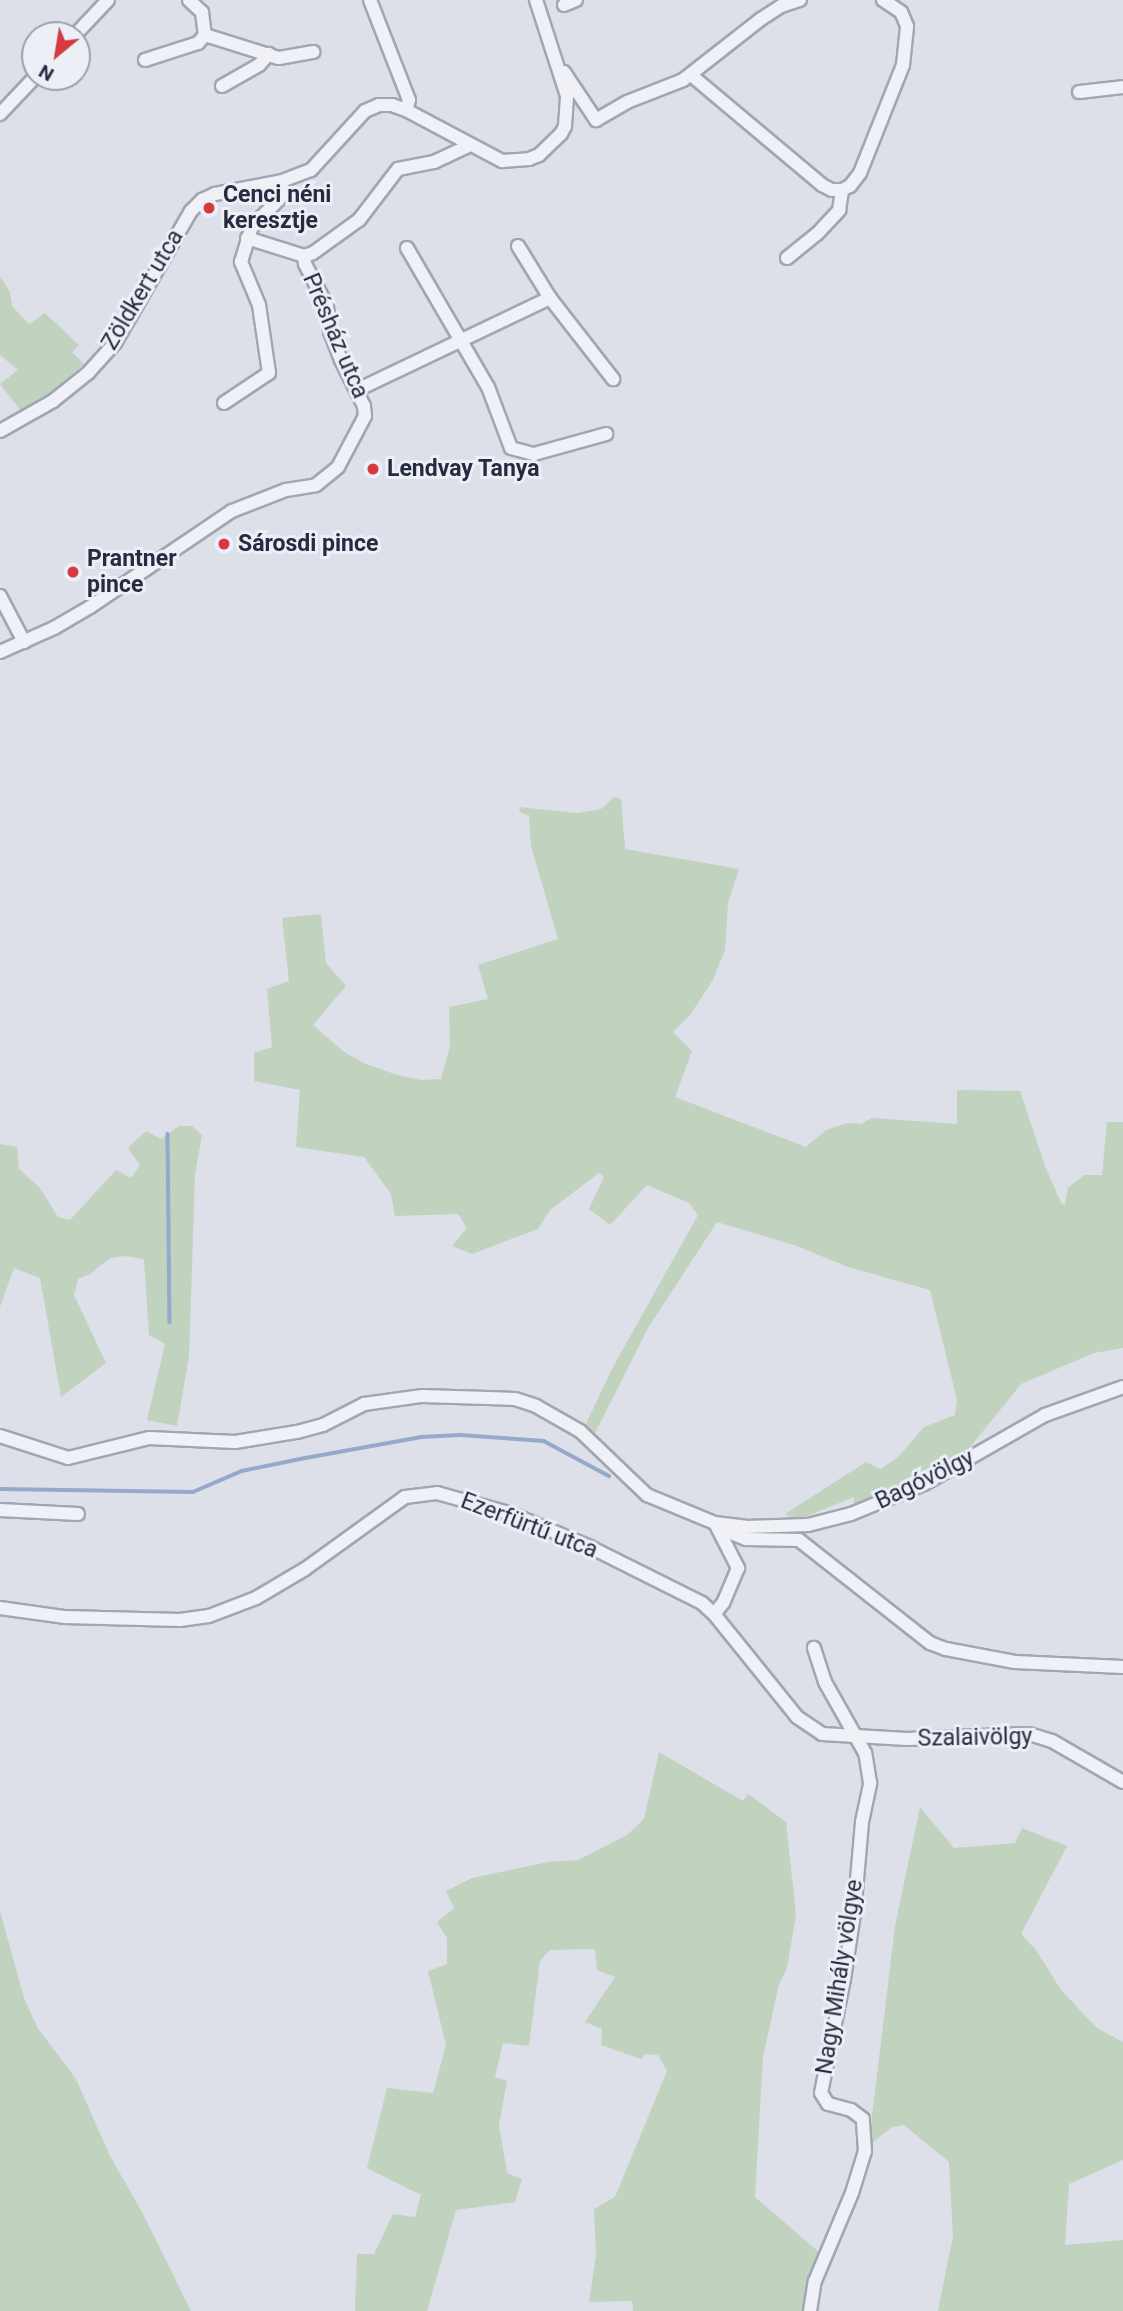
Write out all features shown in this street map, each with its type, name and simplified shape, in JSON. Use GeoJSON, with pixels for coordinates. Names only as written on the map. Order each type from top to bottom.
{"type":"FeatureCollection","features":[{"type":"Feature","properties":{"kind":"street"},"geometry":{"type":"LineString","coordinates":[[88,21],[108,0]]}},
{"type":"Feature","properties":{"kind":"street"},"geometry":{"type":"LineString","coordinates":[[145,60],[198,43],[205,34],[202,12],[189,0]]}},
{"type":"Feature","properties":{"kind":"street"},"geometry":{"type":"LineString","coordinates":[[370,0],[409,100],[406,110],[502,161],[529,159],[539,155],[565,126],[567,96],[561,66],[536,0]]}},
{"type":"Feature","properties":{"kind":"street"},"geometry":{"type":"LineString","coordinates":[[561,66],[596,120],[627,102],[666,89],[691,75],[761,19],[781,6],[800,0]]}},
{"type":"Feature","properties":{"kind":"street"},"geometry":{"type":"LineString","coordinates":[[691,75],[822,184],[832,190],[842,190],[850,186],[860,173],[903,65],[908,26],[901,12],[883,0]]}},
{"type":"Feature","properties":{"kind":"street"},"geometry":{"type":"LineString","coordinates":[[205,34],[279,58],[313,52]]}},
{"type":"Feature","properties":{"kind":"street"},"geometry":{"type":"LineString","coordinates":[[222,86],[259,65],[269,54]]}},
{"type":"Feature","properties":{"kind":"street"},"geometry":{"type":"LineString","coordinates":[[1079,92],[1123,87]]}},
{"type":"Feature","properties":{"kind":"street"},"geometry":{"type":"LineString","coordinates":[[0,114],[22,91]]}},
{"type":"Feature","properties":{"kind":"street","name":"Zöldkert utca"},"geometry":{"type":"LineString","coordinates":[[0,431],[53,401],[88,373],[115,343],[191,211],[202,200],[215,194],[282,181],[311,170],[327,156],[358,117],[379,105],[392,105],[406,110]]}},
{"type":"Feature","properties":{"kind":"street"},"geometry":{"type":"LineString","coordinates":[[247,238],[304,256],[326,246],[359,220],[398,169],[434,162],[470,145]]}},
{"type":"Feature","properties":{"kind":"street"},"geometry":{"type":"LineString","coordinates":[[224,403],[269,373],[260,305],[242,262],[252,227],[280,198],[282,181]]}},
{"type":"Feature","properties":{"kind":"street"},"geometry":{"type":"LineString","coordinates":[[788,258],[817,234],[839,210],[842,190]]}},
{"type":"Feature","properties":{"kind":"street"},"geometry":{"type":"LineString","coordinates":[[518,246],[550,298],[613,379]]}},
{"type":"Feature","properties":{"kind":"street"},"geometry":{"type":"LineString","coordinates":[[407,248],[488,387],[511,449],[534,454],[607,434]]}},
{"type":"Feature","properties":{"kind":"street","name":"Présház utca"},"geometry":{"type":"LineString","coordinates":[[0,652],[24,642],[146,571],[232,511],[286,490],[316,485],[338,467],[365,416],[357,390],[330,331],[327,306],[312,280],[304,256]]}},
{"type":"Feature","properties":{"kind":"street"},"geometry":{"type":"LineString","coordinates":[[357,390],[550,298]]}},
{"type":"Feature","properties":{"kind":"street"},"geometry":{"type":"LineString","coordinates":[[0,596],[24,642]]}},
{"type":"Feature","properties":{"kind":"street","name":"Bagóvölgy"},"geometry":{"type":"LineString","coordinates":[[721,1527],[808,1525],[851,1514],[924,1484],[1045,1415],[1123,1387]]}},
{"type":"Feature","properties":{"kind":"street"},"geometry":{"type":"LineString","coordinates":[[0,1436],[68,1458],[85,1456],[149,1438],[235,1443],[323,1425],[364,1404],[422,1396],[515,1399],[536,1406],[580,1431],[647,1495],[746,1539],[799,1540],[930,1643],[946,1649],[1015,1662],[1123,1667]]}},
{"type":"Feature","properties":{"kind":"street","name":"Ezerfürtű utca"},"geometry":{"type":"LineString","coordinates":[[0,1608],[65,1617],[180,1620],[209,1616],[256,1598],[297,1574],[405,1497],[437,1493],[512,1514],[590,1547],[702,1604],[714,1614],[796,1717],[822,1734],[858,1735]]}},
{"type":"Feature","properties":{"kind":"street"},"geometry":{"type":"LineString","coordinates":[[0,1510],[78,1514]]}},
{"type":"Feature","properties":{"kind":"street"},"geometry":{"type":"LineString","coordinates":[[714,1614],[723,1603],[738,1568],[721,1527]]}},
{"type":"Feature","properties":{"kind":"street"},"geometry":{"type":"LineString","coordinates":[[814,1648],[825,1682],[858,1735]]}},
{"type":"Feature","properties":{"kind":"street","name":"Szalaivölgy"},"geometry":{"type":"LineString","coordinates":[[858,1735],[907,1739],[1029,1734],[1052,1741],[1123,1782]]}},
{"type":"Feature","properties":{"kind":"street","name":"Nagy Mihály völgye"},"geometry":{"type":"LineString","coordinates":[[810,2311],[815,2281],[852,2193],[865,2151],[863,2119],[851,2110],[828,2104],[821,2093],[846,1966],[862,1822],[870,1783],[865,1753],[858,1735]]}},
{"type":"Feature","properties":{"kind":"green space"},"geometry":{"type":"Polygon","coordinates":[[[0,276],[10,292],[12,306],[29,324],[45,313],[79,345],[72,352],[84,364],[44,398],[21,411],[0,384],[18,370],[0,355],[0,276]]]}},
{"type":"Feature","properties":{"kind":"green space"},"geometry":{"type":"Polygon","coordinates":[[[614,797],[621,799],[625,849],[739,869],[728,903],[725,950],[713,980],[690,1015],[673,1032],[692,1051],[675,1097],[806,1147],[826,1130],[848,1123],[861,1124],[872,1118],[957,1124],[957,1090],[1020,1091],[1045,1166],[1061,1203],[1065,1205],[1068,1188],[1084,1175],[1102,1175],[1107,1122],[1123,1122],[1123,1348],[1094,1353],[1021,1384],[971,1446],[947,1466],[854,1507],[854,1497],[797,1520],[785,1514],[866,1462],[881,1469],[899,1456],[924,1427],[955,1415],[957,1400],[930,1290],[848,1267],[794,1245],[717,1222],[648,1328],[594,1435],[584,1428],[612,1369],[698,1215],[689,1203],[647,1185],[610,1225],[589,1209],[604,1177],[599,1173],[550,1210],[538,1229],[472,1254],[452,1246],[467,1228],[458,1214],[395,1216],[391,1194],[364,1157],[296,1147],[300,1090],[254,1081],[254,1053],[272,1047],[267,989],[289,981],[282,918],[321,914],[326,963],[346,986],[313,1025],[344,1052],[364,1063],[397,1075],[422,1080],[441,1079],[450,1046],[449,1007],[488,999],[478,965],[558,939],[531,846],[529,816],[520,812],[519,807],[577,813],[601,809],[614,797]]]}},
{"type":"Feature","properties":{"kind":"green space"},"geometry":{"type":"Polygon","coordinates":[[[179,1126],[192,1126],[202,1135],[195,1175],[189,1357],[177,1426],[147,1420],[165,1344],[149,1335],[144,1259],[125,1256],[110,1258],[90,1274],[78,1279],[74,1295],[106,1363],[61,1397],[40,1278],[14,1268],[0,1307],[0,1144],[17,1147],[19,1169],[40,1188],[58,1217],[70,1220],[116,1170],[131,1178],[140,1165],[128,1148],[146,1131],[161,1139],[179,1126]]]}},
{"type":"Feature","properties":{"kind":"green space"},"geometry":{"type":"Polygon","coordinates":[[[659,1752],[743,1801],[748,1794],[786,1822],[796,1915],[787,1968],[779,1984],[763,2057],[755,2197],[820,2253],[808,2285],[806,2311],[633,2311],[632,2301],[589,2302],[596,2256],[594,2209],[615,2197],[667,2071],[658,2055],[645,2054],[641,2059],[601,2045],[602,2029],[585,2022],[615,1977],[597,1970],[595,1949],[550,1950],[540,1961],[529,2046],[503,2043],[495,2077],[507,2081],[499,2125],[507,2173],[522,2179],[515,2202],[456,2210],[427,2311],[355,2311],[357,2254],[374,2254],[393,2214],[415,2217],[421,2195],[367,2168],[387,2088],[433,2093],[446,2045],[428,1971],[447,1964],[447,1938],[437,1922],[454,1908],[446,1891],[472,1878],[548,1862],[578,1860],[627,1835],[644,1819],[659,1752]]]}},
{"type":"Feature","properties":{"kind":"green space"},"geometry":{"type":"Polygon","coordinates":[[[920,1807],[954,1848],[1015,1843],[1022,1828],[1067,1846],[1021,1934],[1036,1950],[1061,1990],[1097,2028],[1123,2042],[1123,2160],[1069,2184],[1065,2245],[1123,2240],[1123,2311],[938,2311],[953,2236],[949,2162],[904,2125],[892,2127],[873,2142],[871,2125],[895,1926],[920,1807]]]}},
{"type":"Feature","properties":{"kind":"green space"},"geometry":{"type":"Polygon","coordinates":[[[0,1911],[24,1998],[37,2027],[76,2079],[110,2156],[143,2214],[191,2311],[0,2311],[0,1911]]]}},
{"type":"Feature","properties":{"kind":"waterway"},"geometry":{"type":"LineString","coordinates":[[168,1134],[170,1322]]}},
{"type":"Feature","properties":{"kind":"waterway"},"geometry":{"type":"LineString","coordinates":[[0,1489],[193,1492],[242,1471],[421,1437],[460,1435],[544,1441],[609,1476]]}},
{"type":"Feature","properties":{"kind":"place","name":"Cenci néni keresztje"},"geometry":{"type":"Point","coordinates":[209,208]}},
{"type":"Feature","properties":{"kind":"place","name":"Lendvay Tanya"},"geometry":{"type":"Point","coordinates":[373,469]}},
{"type":"Feature","properties":{"kind":"place","name":"Sárosdi pince"},"geometry":{"type":"Point","coordinates":[224,544]}},
{"type":"Feature","properties":{"kind":"place","name":"Prantner pince"},"geometry":{"type":"Point","coordinates":[73,572]}}]}
